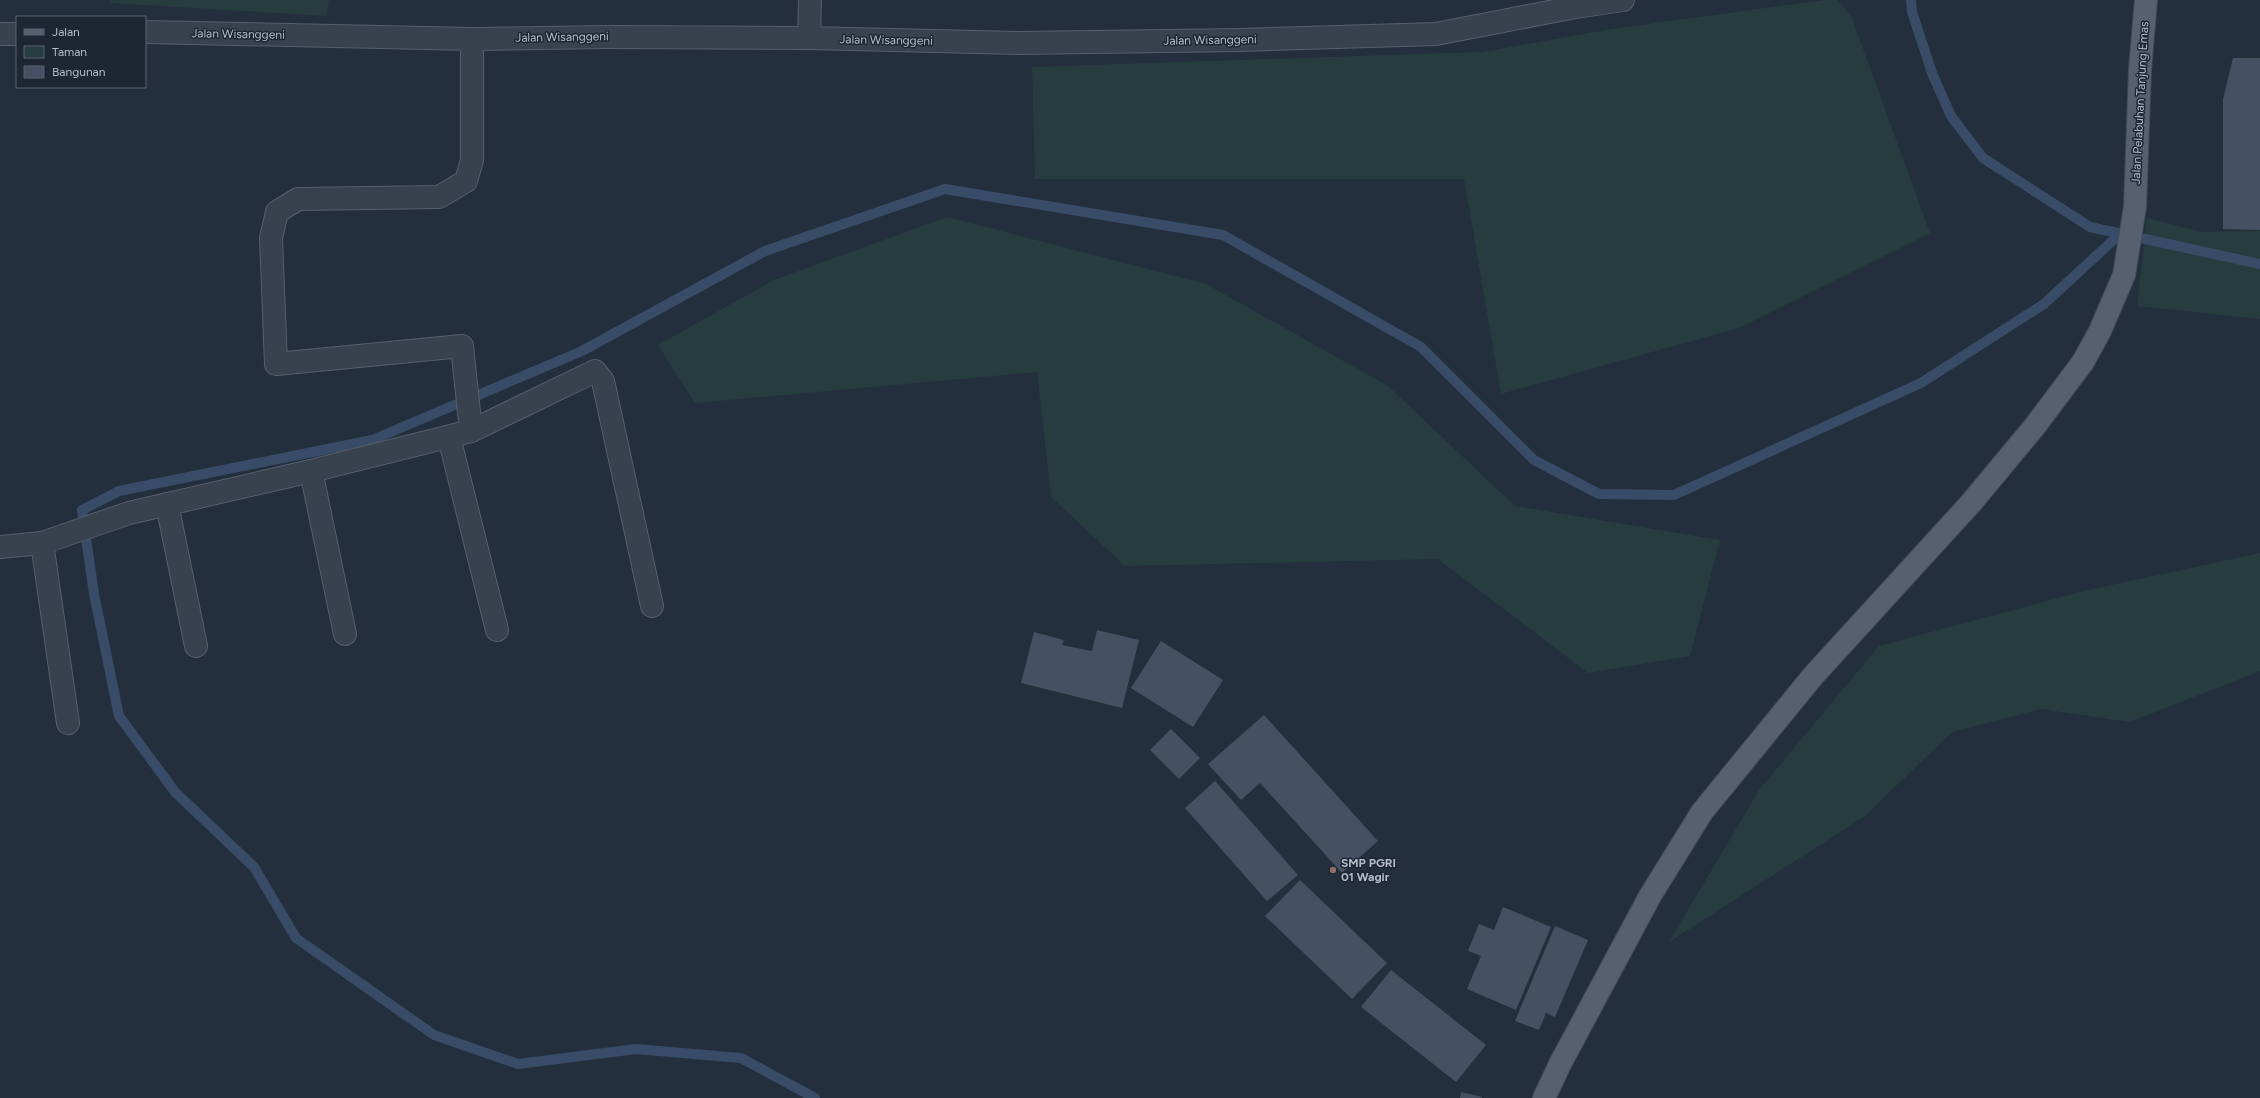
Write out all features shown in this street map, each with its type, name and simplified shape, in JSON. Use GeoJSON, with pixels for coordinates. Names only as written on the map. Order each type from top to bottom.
{"type":"FeatureCollection","features":[{"type":"Feature","properties":{"kind":"main road","name":"Jalan Pelabuhan Tanjung Emas"},"geometry":{"type":"LineString","coordinates":[[1544,1098],[1560,1064],[1650,896],[1702,812],[1813,676],[1971,503],[2035,426],[2083,362],[2100,331],[2124,275],[2135,207],[2140,70],[2146,0]]}},
{"type":"Feature","properties":{"kind":"street"},"geometry":{"type":"LineString","coordinates":[[809,38],[810,0]]}},
{"type":"Feature","properties":{"kind":"street","name":"Jalan Wisanggeni"},"geometry":{"type":"LineString","coordinates":[[146,32],[472,39],[608,37],[809,38],[1026,43],[1240,40],[1436,34],[1575,7],[1623,0]]}},
{"type":"Feature","properties":{"kind":"street"},"geometry":{"type":"LineString","coordinates":[[0,34],[16,34]]}},
{"type":"Feature","properties":{"kind":"street"},"geometry":{"type":"LineString","coordinates":[[470,422],[462,346],[276,364],[271,238],[277,212],[298,199],[439,197],[466,182],[472,160],[472,39]]}},
{"type":"Feature","properties":{"kind":"street"},"geometry":{"type":"LineString","coordinates":[[0,547],[42,543],[129,513],[449,437],[470,422],[595,371],[603,381],[652,606]]}},
{"type":"Feature","properties":{"kind":"street"},"geometry":{"type":"LineString","coordinates":[[449,437],[496,630]]}},
{"type":"Feature","properties":{"kind":"street"},"geometry":{"type":"LineString","coordinates":[[311,471],[345,634]]}},
{"type":"Feature","properties":{"kind":"street"},"geometry":{"type":"LineString","coordinates":[[167,504],[196,646]]}},
{"type":"Feature","properties":{"kind":"street"},"geometry":{"type":"LineString","coordinates":[[42,543],[68,723]]}},
{"type":"Feature","properties":{"kind":"green space"},"geometry":{"type":"Polygon","coordinates":[[[111,0],[329,0],[326,16],[111,3],[111,0]]]}},
{"type":"Feature","properties":{"kind":"green space"},"geometry":{"type":"Polygon","coordinates":[[[1824,0],[1838,0],[1852,18],[1930,233],[1739,328],[1501,394],[1464,179],[1035,179],[1032,67],[1482,52],[1618,28],[1824,0]]]}},
{"type":"Feature","properties":{"kind":"green space"},"geometry":{"type":"Polygon","coordinates":[[[947,217],[1206,284],[1388,386],[1515,506],[1720,540],[1690,656],[1588,673],[1438,559],[1125,566],[1051,497],[1037,372],[695,403],[658,345],[774,280],[947,217]]]}},
{"type":"Feature","properties":{"kind":"green space"},"geometry":{"type":"Polygon","coordinates":[[[2147,218],[2202,232],[2260,231],[2260,319],[2137,306],[2147,218]]]}},
{"type":"Feature","properties":{"kind":"green space"},"geometry":{"type":"Polygon","coordinates":[[[2260,553],[2260,671],[2130,722],[2041,709],[1952,732],[1865,816],[1669,942],[1759,790],[1879,646],[2084,591],[2260,553]]]}},
{"type":"Feature","properties":{"kind":"building"},"geometry":{"type":"Polygon","coordinates":[[[2233,58],[2260,58],[2260,230],[2223,229],[2223,99],[2233,58]]]}},
{"type":"Feature","properties":{"kind":"building"},"geometry":{"type":"Polygon","coordinates":[[[1097,630],[1139,640],[1122,708],[1021,683],[1034,632],[1064,640],[1062,645],[1092,651],[1097,630]]]}},
{"type":"Feature","properties":{"kind":"building"},"geometry":{"type":"Polygon","coordinates":[[[1161,641],[1223,680],[1193,727],[1131,688],[1161,641]]]}},
{"type":"Feature","properties":{"kind":"building"},"geometry":{"type":"Polygon","coordinates":[[[1264,715],[1378,841],[1342,873],[1260,783],[1241,800],[1208,764],[1264,715]]]}},
{"type":"Feature","properties":{"kind":"building"},"geometry":{"type":"Polygon","coordinates":[[[1171,729],[1200,758],[1179,779],[1150,750],[1171,729]]]}},
{"type":"Feature","properties":{"kind":"building"},"geometry":{"type":"Polygon","coordinates":[[[1215,781],[1298,875],[1267,901],[1185,808],[1215,781]]]}},
{"type":"Feature","properties":{"kind":"building"},"geometry":{"type":"Polygon","coordinates":[[[1300,880],[1387,963],[1352,999],[1265,916],[1300,880]]]}},
{"type":"Feature","properties":{"kind":"building"},"geometry":{"type":"Polygon","coordinates":[[[1503,907],[1551,927],[1516,1010],[1467,989],[1481,956],[1468,951],[1479,924],[1494,930],[1503,907]]]}},
{"type":"Feature","properties":{"kind":"building"},"geometry":{"type":"Polygon","coordinates":[[[1555,926],[1588,940],[1555,1017],[1546,1013],[1539,1030],[1515,1021],[1555,926]]]}},
{"type":"Feature","properties":{"kind":"building"},"geometry":{"type":"Polygon","coordinates":[[[1391,970],[1486,1045],[1456,1082],[1361,1007],[1391,970]]]}},
{"type":"Feature","properties":{"kind":"building"},"geometry":{"type":"Polygon","coordinates":[[[1461,1092],[1482,1097],[1482,1098],[1460,1098],[1461,1092]]]}},
{"type":"Feature","properties":{"kind":"waterway"},"geometry":{"type":"LineString","coordinates":[[1911,0],[1912,12],[1932,73],[1951,116],[1983,158],[2090,227],[2260,264]]}},
{"type":"Feature","properties":{"kind":"waterway"},"geometry":{"type":"LineString","coordinates":[[815,1098],[741,1058],[636,1049],[518,1064],[434,1035],[296,938],[254,867],[175,792],[119,716],[94,594],[82,510],[119,491],[372,440],[582,351],[765,251],[945,189],[1223,235],[1421,347],[1534,460],[1599,494],[1674,495],[1921,383],[2044,304],[2121,233]]}},
{"type":"Feature","properties":{"kind":"place","name":"SMP PGRI 01 Wagir"},"geometry":{"type":"Point","coordinates":[1333,870]}}]}
